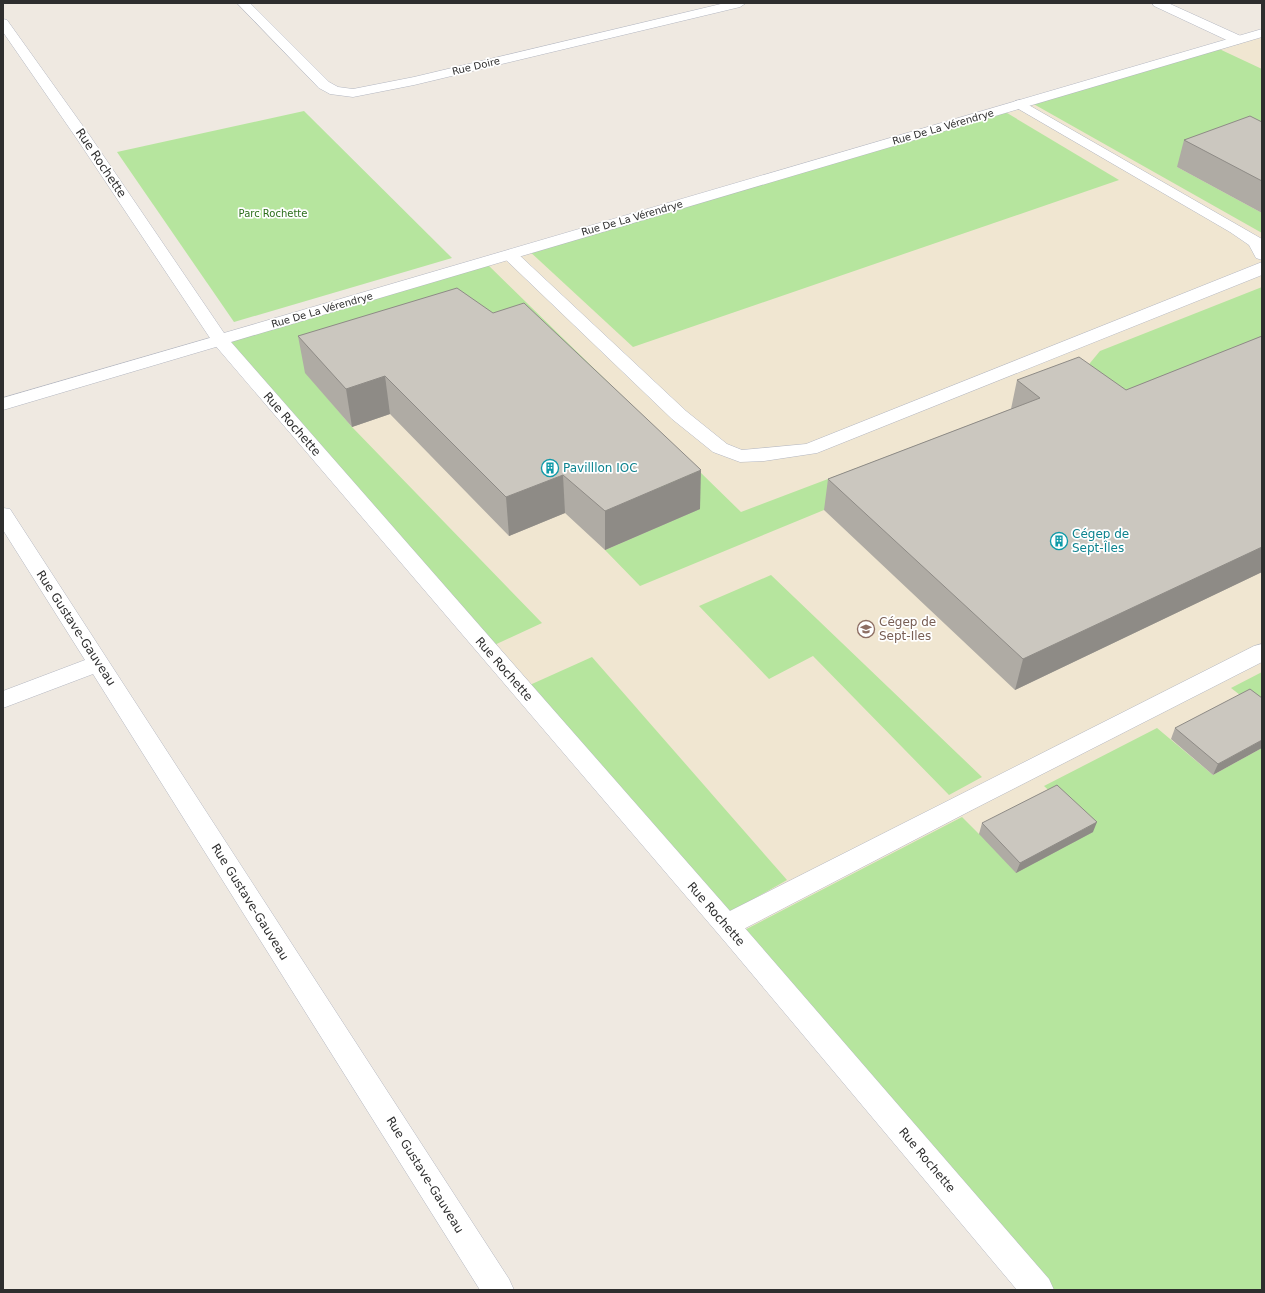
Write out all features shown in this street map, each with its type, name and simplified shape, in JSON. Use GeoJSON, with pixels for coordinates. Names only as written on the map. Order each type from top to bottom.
{"type":"FeatureCollection","features":[{"type":"Feature","properties":{"kind":"street","name":"Rue Doire"},"geometry":{"type":"LineString","coordinates":[[243,3],[324,85],[335,91],[353,93],[422,79],[740,3]]}},
{"type":"Feature","properties":{"kind":"street"},"geometry":{"type":"LineString","coordinates":[[1158,3],[1238,40]]}},
{"type":"Feature","properties":{"kind":"street","name":"Rue Rochette"},"geometry":{"type":"LineString","coordinates":[[3,23],[43,78],[177,276],[200,314],[220,340],[727,925],[1038,1290]]}},
{"type":"Feature","properties":{"kind":"street","name":"Rue De La Vérendrye"},"geometry":{"type":"LineString","coordinates":[[3,404],[1262,33]]}},
{"type":"Feature","properties":{"kind":"street"},"geometry":{"type":"LineString","coordinates":[[1020,104],[1236,229],[1260,248]]}},
{"type":"Feature","properties":{"kind":"street"},"geometry":{"type":"LineString","coordinates":[[510,254],[679,415],[720,448],[740,456],[764,455],[810,448],[1260,270],[1262,267]]}},
{"type":"Feature","properties":{"kind":"street","name":"Rue Gustave-Gauveau"},"geometry":{"type":"LineString","coordinates":[[3,514],[498,1290]]}},
{"type":"Feature","properties":{"kind":"street"},"geometry":{"type":"LineString","coordinates":[[727,925],[959,805],[1262,652]]}},
{"type":"Feature","properties":{"kind":"street"},"geometry":{"type":"LineString","coordinates":[[3,700],[99,664]]}},
{"type":"Feature","properties":{"kind":"shaded area","name":"Cégep de Sept-Iles"},"geometry":{"type":"Polygon","coordinates":[[[1262,33],[1262,1290],[1043,1290],[220,340],[1262,33]]]}},
{"type":"Feature","properties":{"kind":"green space"},"geometry":{"type":"Polygon","coordinates":[[[1215,47],[1262,69],[1262,153],[1177,167],[1262,213],[1262,233],[1030,102],[1215,47]]]}},
{"type":"Feature","properties":{"kind":"green space"},"geometry":{"type":"Polygon","coordinates":[[[1002,110],[1119,180],[633,347],[527,249],[1002,110]]]}},
{"type":"Feature","properties":{"kind":"green space","name":"Parc Rochette"},"geometry":{"type":"Polygon","coordinates":[[[304,111],[452,258],[234,322],[117,152],[304,111]]]}},
{"type":"Feature","properties":{"kind":"green space"},"geometry":{"type":"Polygon","coordinates":[[[485,262],[741,512],[1010,410],[1033,427],[824,510],[640,586],[605,550],[699,509],[306,373],[352,427],[542,623],[488,648],[220,340],[485,262]]]}},
{"type":"Feature","properties":{"kind":"green space"},"geometry":{"type":"Polygon","coordinates":[[[1262,287],[1262,361],[1117,419],[1071,386],[1100,351],[1262,287]]]}},
{"type":"Feature","properties":{"kind":"green space"},"geometry":{"type":"Polygon","coordinates":[[[771,575],[982,777],[949,795],[813,656],[769,679],[699,606],[771,575]]]}},
{"type":"Feature","properties":{"kind":"green space"},"geometry":{"type":"Polygon","coordinates":[[[592,657],[787,880],[720,918],[523,688],[592,657]]]}},
{"type":"Feature","properties":{"kind":"green space"},"geometry":{"type":"Polygon","coordinates":[[[1262,672],[1262,712],[1231,688],[1262,672]]]}},
{"type":"Feature","properties":{"kind":"green space"},"geometry":{"type":"Polygon","coordinates":[[[1157,728],[1213,775],[1262,748],[1262,1290],[1038,1290],[735,935],[962,817],[979,834],[1093,832],[1044,786],[1157,728]]]}},
{"type":"Feature","properties":{"kind":"building"},"geometry":{"type":"Polygon","coordinates":[[[1250,116],[1262,122],[1262,181],[1184,140],[1250,116]]]}},
{"type":"Feature","properties":{"kind":"building","name":"Pavilllon IOC"},"geometry":{"type":"Polygon","coordinates":[[[457,288],[493,313],[524,303],[701,470],[605,511],[563,475],[506,497],[385,376],[346,389],[298,336],[457,288]]]}},
{"type":"Feature","properties":{"kind":"building","name":"Cégep de Sept-Îles"},"geometry":{"type":"Polygon","coordinates":[[[1262,336],[1262,547],[1023,659],[828,479],[1040,398],[1017,380],[1079,357],[1126,390],[1262,336]]]}},
{"type":"Feature","properties":{"kind":"building"},"geometry":{"type":"Polygon","coordinates":[[[1250,689],[1262,698],[1262,740],[1218,764],[1175,728],[1250,689]]]}},
{"type":"Feature","properties":{"kind":"building"},"geometry":{"type":"Polygon","coordinates":[[[1057,785],[1097,822],[1020,863],[982,823],[1057,785]]]}},
{"type":"Feature","properties":{"kind":"place","name":"Pavilllon IOC"},"geometry":{"type":"Point","coordinates":[550,468]}},
{"type":"Feature","properties":{"kind":"place","name":"Cégep de Sept-Îles"},"geometry":{"type":"Point","coordinates":[1059,541]}},
{"type":"Feature","properties":{"kind":"place","name":"Cégep de Sept-Iles"},"geometry":{"type":"Point","coordinates":[866,629]}}]}
